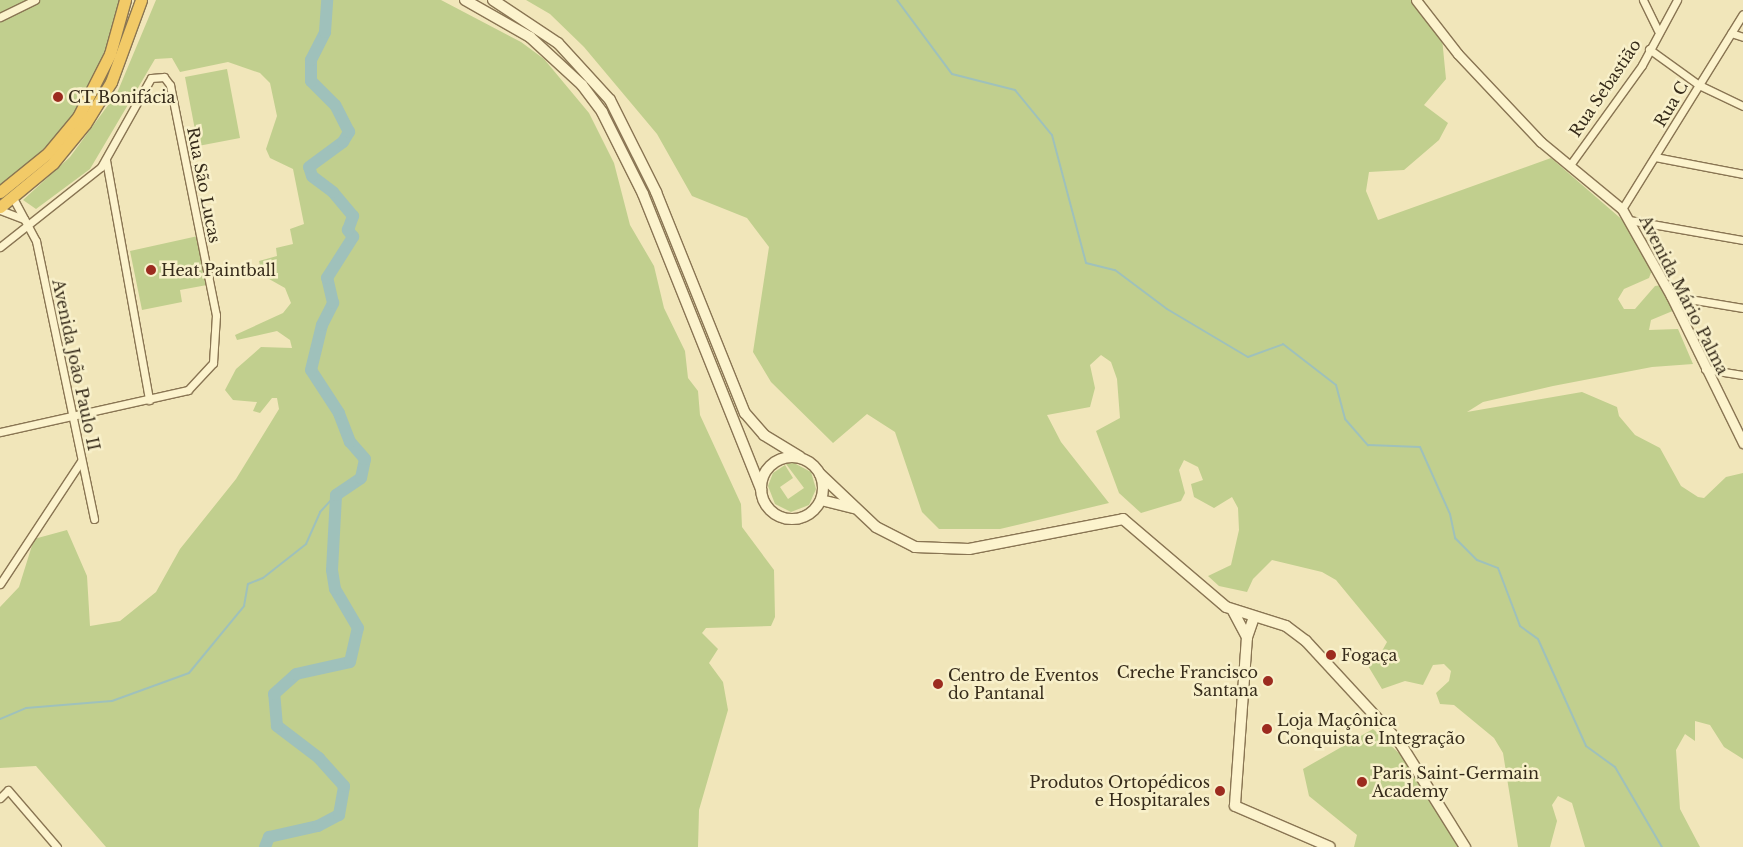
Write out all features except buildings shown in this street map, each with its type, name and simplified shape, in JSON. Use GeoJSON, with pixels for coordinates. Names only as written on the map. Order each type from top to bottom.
{"type":"FeatureCollection","features":[{"type":"Feature","properties":{"kind":"highway"},"geometry":{"type":"LineString","coordinates":[[0,192],[48,153],[78,116],[110,54],[125,0]]}},
{"type":"Feature","properties":{"kind":"highway"},"geometry":{"type":"LineString","coordinates":[[0,209],[53,163],[100,104],[122,58],[140,0]]}},
{"type":"Feature","properties":{"kind":"main road"},"geometry":{"type":"LineString","coordinates":[[465,0],[530,37],[582,85],[602,112],[643,194],[769,509],[788,519],[809,514],[821,500],[820,474]]}},
{"type":"Feature","properties":{"kind":"main road"},"geometry":{"type":"LineString","coordinates":[[493,0],[558,44],[610,100],[656,192],[740,404],[764,435],[800,458],[820,474],[856,509],[894,539],[940,550],[1008,543],[1123,519],[1233,611],[1246,637]]}},
{"type":"Feature","properties":{"kind":"main road"},"geometry":{"type":"LineString","coordinates":[[761,489],[772,464],[800,458]]}},
{"type":"Feature","properties":{"kind":"main road"},"geometry":{"type":"LineString","coordinates":[[821,500],[856,509]]}},
{"type":"Feature","properties":{"kind":"main road"},"geometry":{"type":"LineString","coordinates":[[1233,611],[1297,632],[1324,659],[1400,743],[1465,847]]}},
{"type":"Feature","properties":{"kind":"main road"},"geometry":{"type":"LineString","coordinates":[[1254,617],[1246,637],[1235,806],[1330,847]]}},
{"type":"Feature","properties":{"kind":"street"},"geometry":{"type":"LineString","coordinates":[[0,17],[35,0]]}},
{"type":"Feature","properties":{"kind":"street","name":"Avenida Mário Palma"},"geometry":{"type":"LineString","coordinates":[[1416,0],[1500,99],[1570,165],[1622,209],[1671,296],[1705,369],[1743,443]]}},
{"type":"Feature","properties":{"kind":"street"},"geometry":{"type":"LineString","coordinates":[[1644,0],[1658,30]]}},
{"type":"Feature","properties":{"kind":"street","name":"Rua Sebastião"},"geometry":{"type":"LineString","coordinates":[[1570,165],[1649,49],[1658,30],[1677,0]]}},
{"type":"Feature","properties":{"kind":"street","name":"Rua C"},"geometry":{"type":"LineString","coordinates":[[1622,209],[1743,14]]}},
{"type":"Feature","properties":{"kind":"street"},"geometry":{"type":"LineString","coordinates":[[1731,33],[1743,37]]}},
{"type":"Feature","properties":{"kind":"street"},"geometry":{"type":"LineString","coordinates":[[1649,49],[1699,84],[1743,106]]}},
{"type":"Feature","properties":{"kind":"street","name":"Rua São Lucas"},"geometry":{"type":"LineString","coordinates":[[106,160],[151,78],[161,75],[170,85],[218,334],[213,363],[205,377],[188,390],[150,400]]}},
{"type":"Feature","properties":{"kind":"street"},"geometry":{"type":"LineString","coordinates":[[1655,157],[1743,174]]}},
{"type":"Feature","properties":{"kind":"street"},"geometry":{"type":"LineString","coordinates":[[0,247],[28,226],[106,160],[150,400],[0,432]]}},
{"type":"Feature","properties":{"kind":"street","name":"Avenida João Paulo II"},"geometry":{"type":"LineString","coordinates":[[13,198],[36,241],[94,519]]}},
{"type":"Feature","properties":{"kind":"street"},"geometry":{"type":"LineString","coordinates":[[0,209],[24,218]]}},
{"type":"Feature","properties":{"kind":"street"},"geometry":{"type":"LineString","coordinates":[[1629,220],[1743,240]]}},
{"type":"Feature","properties":{"kind":"street"},"geometry":{"type":"LineString","coordinates":[[1671,296],[1743,308]]}},
{"type":"Feature","properties":{"kind":"street"},"geometry":{"type":"LineString","coordinates":[[1705,369],[1743,374]]}},
{"type":"Feature","properties":{"kind":"street"},"geometry":{"type":"LineString","coordinates":[[0,584],[81,461]]}},
{"type":"Feature","properties":{"kind":"street"},"geometry":{"type":"LineString","coordinates":[[0,798],[8,790],[57,847]]}},
{"type":"Feature","properties":{"kind":"green space"},"geometry":{"type":"Polygon","coordinates":[[[0,0],[120,0],[116,23],[87,94],[60,134],[0,188],[0,0]]]}},
{"type":"Feature","properties":{"kind":"green space"},"geometry":{"type":"Polygon","coordinates":[[[156,0],[441,0],[521,42],[544,59],[589,113],[614,163],[630,225],[654,266],[664,308],[685,351],[688,378],[698,391],[700,415],[741,504],[742,527],[774,570],[775,617],[771,626],[706,628],[702,633],[718,649],[709,663],[723,682],[728,710],[699,810],[698,847],[106,847],[36,766],[0,768],[0,607],[19,587],[34,539],[67,530],[87,576],[90,626],[120,621],[156,592],[180,549],[236,479],[279,409],[277,398],[272,398],[260,413],[253,411],[257,402],[233,400],[225,390],[236,369],[261,347],[292,348],[290,340],[277,331],[237,340],[235,335],[283,313],[291,303],[285,288],[262,275],[259,261],[277,256],[276,248],[293,244],[290,229],[304,224],[293,169],[270,158],[266,149],[277,116],[270,83],[260,73],[228,62],[180,72],[172,58],[155,59],[90,169],[36,209],[23,200],[70,157],[117,93],[156,0]]]}},
{"type":"Feature","properties":{"kind":"green space"},"geometry":{"type":"Polygon","coordinates":[[[526,0],[1412,0],[1442,38],[1446,79],[1424,105],[1448,123],[1439,140],[1404,170],[1369,172],[1366,191],[1378,220],[1551,158],[1626,223],[1652,270],[1649,278],[1624,289],[1618,299],[1624,309],[1635,309],[1655,286],[1662,285],[1675,310],[1651,320],[1649,330],[1678,329],[1693,364],[1652,367],[1553,386],[1483,402],[1467,412],[1582,392],[1617,407],[1619,416],[1635,435],[1660,448],[1681,486],[1698,497],[1704,498],[1726,477],[1743,473],[1743,759],[1724,747],[1710,725],[1695,721],[1695,741],[1685,734],[1676,750],[1680,809],[1700,847],[1585,847],[1572,803],[1558,796],[1552,805],[1557,821],[1550,847],[1518,847],[1503,753],[1494,738],[1454,705],[1440,704],[1436,693],[1449,681],[1451,671],[1444,664],[1433,665],[1423,685],[1405,681],[1382,689],[1362,656],[1367,653],[1377,660],[1387,642],[1336,580],[1322,572],[1272,560],[1253,579],[1247,592],[1219,586],[1208,576],[1231,565],[1239,530],[1238,508],[1232,497],[1214,508],[1194,497],[1191,484],[1203,480],[1198,467],[1184,460],[1179,470],[1185,493],[1181,501],[1141,513],[1119,493],[1096,431],[1120,418],[1117,379],[1111,362],[1101,355],[1090,365],[1095,388],[1090,407],[1047,415],[1061,442],[1109,503],[1000,529],[939,529],[922,512],[895,432],[867,414],[833,443],[771,382],[753,352],[769,247],[747,218],[692,196],[657,134],[584,47],[550,14],[526,0]]]}},
{"type":"Feature","properties":{"kind":"green space"},"geometry":{"type":"Polygon","coordinates":[[[227,69],[240,138],[198,146],[185,77],[227,69]]]}},
{"type":"Feature","properties":{"kind":"green space"},"geometry":{"type":"Polygon","coordinates":[[[198,236],[207,285],[180,290],[182,302],[142,310],[130,251],[198,236]]]}},
{"type":"Feature","properties":{"kind":"green space"},"geometry":{"type":"Polygon","coordinates":[[[794,463],[811,472],[816,489],[809,505],[791,512],[775,504],[768,486],[773,473],[785,465],[793,478],[780,487],[788,499],[804,488],[786,464],[794,463]]]}},
{"type":"Feature","properties":{"kind":"green space","name":"Paris Saint-Germain Academy"},"geometry":{"type":"Polygon","coordinates":[[[1373,729],[1402,756],[1458,847],[1354,847],[1357,835],[1309,796],[1303,769],[1373,729]]]}},
{"type":"Feature","properties":{"kind":"waterway"},"geometry":{"type":"LineString","coordinates":[[265,847],[269,837],[318,826],[339,815],[344,786],[319,758],[277,726],[274,694],[296,674],[350,662],[358,628],[335,589],[332,570],[336,495],[361,478],[365,459],[350,442],[339,413],[311,370],[322,325],[333,303],[327,278],[353,237],[348,230],[353,216],[333,192],[312,176],[309,167],[343,142],[349,132],[335,105],[311,81],[311,60],[325,32],[327,0]]}},
{"type":"Feature","properties":{"kind":"waterway"},"geometry":{"type":"LineString","coordinates":[[897,0],[952,74],[1015,90],[1052,135],[1086,263],[1115,270],[1167,309],[1248,357],[1283,344],[1336,385],[1345,419],[1368,445],[1420,447],[1450,514],[1455,538],[1477,560],[1498,568],[1520,626],[1538,639],[1586,746],[1615,767],[1662,847]]}},
{"type":"Feature","properties":{"kind":"waterway"},"geometry":{"type":"LineString","coordinates":[[0,719],[26,708],[112,701],[189,673],[244,606],[248,584],[263,578],[306,544],[320,512],[336,495]]}},
{"type":"Feature","properties":{"kind":"place","name":"CT Bonifácia"},"geometry":{"type":"Point","coordinates":[58,97]}},
{"type":"Feature","properties":{"kind":"place","name":"Heat Paintball"},"geometry":{"type":"Point","coordinates":[151,270]}},
{"type":"Feature","properties":{"kind":"place","name":"Fogaça"},"geometry":{"type":"Point","coordinates":[1331,655]}},
{"type":"Feature","properties":{"kind":"place","name":"Creche Francisco Santana"},"geometry":{"type":"Point","coordinates":[1268,681]}},
{"type":"Feature","properties":{"kind":"place","name":"Centro de Eventos do Pantanal"},"geometry":{"type":"Point","coordinates":[938,684]}},
{"type":"Feature","properties":{"kind":"place","name":"Loja Maçônica Conquista e Integração"},"geometry":{"type":"Point","coordinates":[1267,729]}},
{"type":"Feature","properties":{"kind":"place","name":"Paris Saint-Germain Academy"},"geometry":{"type":"Point","coordinates":[1362,782]}},
{"type":"Feature","properties":{"kind":"place","name":"Produtos Ortopédicos e Hospitarales"},"geometry":{"type":"Point","coordinates":[1220,791]}}]}
